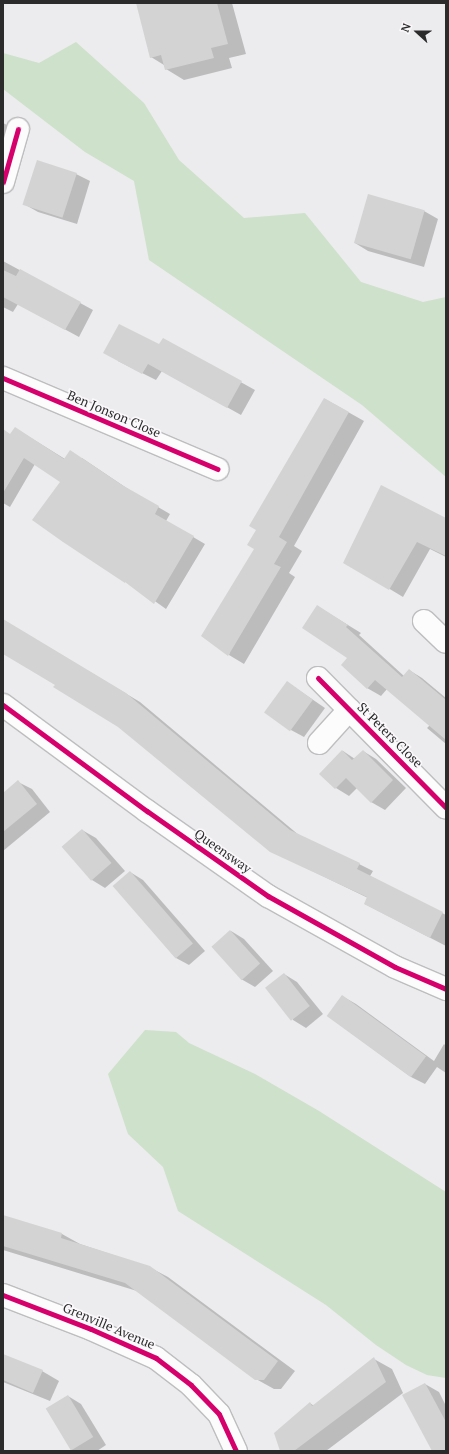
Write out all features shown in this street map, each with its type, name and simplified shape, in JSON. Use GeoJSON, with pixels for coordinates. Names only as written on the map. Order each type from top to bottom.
{"type":"FeatureCollection","features":[{"type":"Feature","properties":{"kind":"street"},"geometry":{"type":"LineString","coordinates":[[3,182],[18,129]]}},
{"type":"Feature","properties":{"kind":"street","name":"Ben Jonson Close"},"geometry":{"type":"LineString","coordinates":[[3,378],[217,469]]}},
{"type":"Feature","properties":{"kind":"street"},"geometry":{"type":"LineString","coordinates":[[424,621],[446,642]]}},
{"type":"Feature","properties":{"kind":"street","name":"St Peters Close"},"geometry":{"type":"LineString","coordinates":[[318,678],[446,808]]}},
{"type":"Feature","properties":{"kind":"street","name":"Queensway"},"geometry":{"type":"LineString","coordinates":[[3,705],[146,811],[268,896],[395,967],[446,989]]}},
{"type":"Feature","properties":{"kind":"street","name":"St Peters Close"},"geometry":{"type":"LineString","coordinates":[[319,743],[349,710]]}},
{"type":"Feature","properties":{"kind":"street","name":"Grenville Avenue"},"geometry":{"type":"LineString","coordinates":[[3,1295],[91,1329],[156,1358],[191,1385],[219,1414],[236,1451]]}},
{"type":"Feature","properties":{"kind":"green space"},"geometry":{"type":"Polygon","coordinates":[[[76,42],[144,103],[179,160],[244,218],[305,213],[361,282],[423,302],[446,297],[446,477],[362,405],[149,260],[134,181],[85,152],[3,89],[3,53],[39,63],[76,42]]]}},
{"type":"Feature","properties":{"kind":"green space"},"geometry":{"type":"Polygon","coordinates":[[[145,1030],[176,1032],[189,1043],[255,1074],[319,1111],[446,1192],[446,1378],[427,1375],[406,1365],[376,1345],[326,1305],[178,1211],[163,1167],[128,1134],[108,1074],[145,1030]]]}},
{"type":"Feature","properties":{"kind":"building"},"geometry":{"type":"Polygon","coordinates":[[[136,3],[217,3],[228,44],[211,48],[214,58],[165,70],[161,55],[150,58],[136,3]]]}},
{"type":"Feature","properties":{"kind":"building"},"geometry":{"type":"Polygon","coordinates":[[[37,160],[77,173],[62,218],[22,205],[37,160]]]}},
{"type":"Feature","properties":{"kind":"building"},"geometry":{"type":"Polygon","coordinates":[[[368,194],[425,210],[411,259],[354,243],[368,194]]]}},
{"type":"Feature","properties":{"kind":"building"},"geometry":{"type":"Polygon","coordinates":[[[20,269],[81,302],[65,330],[3,297],[3,270],[16,276],[20,269]]]}},
{"type":"Feature","properties":{"kind":"building"},"geometry":{"type":"Polygon","coordinates":[[[119,324],[159,344],[163,338],[242,381],[227,408],[148,364],[142,374],[103,353],[119,324]]]}},
{"type":"Feature","properties":{"kind":"building"},"geometry":{"type":"Polygon","coordinates":[[[324,398],[349,412],[279,537],[287,542],[274,564],[281,567],[228,656],[201,636],[254,549],[247,545],[256,530],[249,526],[324,398]]]}},
{"type":"Feature","properties":{"kind":"building"},"geometry":{"type":"Polygon","coordinates":[[[15,427],[64,459],[70,450],[122,485],[159,506],[155,514],[194,536],[154,604],[125,582],[32,520],[60,482],[24,458],[3,493],[3,429],[10,434],[15,427]]]}},
{"type":"Feature","properties":{"kind":"building"},"geometry":{"type":"Polygon","coordinates":[[[381,485],[446,518],[446,556],[417,542],[389,590],[343,563],[381,485]]]}},
{"type":"Feature","properties":{"kind":"building"},"geometry":{"type":"Polygon","coordinates":[[[317,605],[348,625],[346,627],[402,677],[409,669],[446,700],[446,740],[375,680],[367,689],[341,665],[347,658],[302,628],[317,605]]]}},
{"type":"Feature","properties":{"kind":"building"},"geometry":{"type":"Polygon","coordinates":[[[3,619],[126,693],[290,830],[360,863],[357,869],[443,912],[430,938],[364,904],[367,897],[270,852],[118,727],[53,687],[55,685],[3,654],[3,619]]]}},
{"type":"Feature","properties":{"kind":"building"},"geometry":{"type":"Polygon","coordinates":[[[287,681],[313,700],[290,731],[264,713],[287,681]]]}},
{"type":"Feature","properties":{"kind":"building"},"geometry":{"type":"Polygon","coordinates":[[[342,750],[352,760],[363,750],[393,780],[371,803],[346,778],[335,789],[319,774],[342,750]]]}},
{"type":"Feature","properties":{"kind":"building"},"geometry":{"type":"Polygon","coordinates":[[[18,780],[37,804],[3,832],[3,793],[18,780]]]}},
{"type":"Feature","properties":{"kind":"building"},"geometry":{"type":"Polygon","coordinates":[[[82,829],[112,863],[91,881],[62,847],[82,829]]]}},
{"type":"Feature","properties":{"kind":"building"},"geometry":{"type":"Polygon","coordinates":[[[130,871],[193,943],[176,959],[113,886],[130,871]]]}},
{"type":"Feature","properties":{"kind":"building"},"geometry":{"type":"Polygon","coordinates":[[[230,930],[260,963],[242,980],[211,947],[230,930]]]}},
{"type":"Feature","properties":{"kind":"building"},"geometry":{"type":"Polygon","coordinates":[[[284,973],[310,1006],[291,1021],[265,988],[284,973]]]}},
{"type":"Feature","properties":{"kind":"building"},"geometry":{"type":"Polygon","coordinates":[[[342,995],[426,1056],[411,1077],[327,1016],[342,995]]]}},
{"type":"Feature","properties":{"kind":"building"},"geometry":{"type":"Polygon","coordinates":[[[3,1215],[62,1233],[61,1238],[150,1266],[278,1361],[264,1380],[255,1380],[125,1283],[3,1246],[3,1215]]]}},
{"type":"Feature","properties":{"kind":"building"},"geometry":{"type":"Polygon","coordinates":[[[3,1354],[43,1370],[33,1393],[3,1380],[3,1354]]]}},
{"type":"Feature","properties":{"kind":"building"},"geometry":{"type":"Polygon","coordinates":[[[374,1357],[386,1382],[294,1451],[280,1451],[274,1433],[310,1402],[312,1406],[374,1357]]]}},
{"type":"Feature","properties":{"kind":"building"},"geometry":{"type":"Polygon","coordinates":[[[425,1383],[446,1422],[446,1451],[432,1451],[402,1395],[425,1383]]]}},
{"type":"Feature","properties":{"kind":"building"},"geometry":{"type":"Polygon","coordinates":[[[68,1395],[93,1437],[71,1450],[46,1408],[68,1395]]]}},
{"type":"Feature","properties":{"kind":"cycle path"},"geometry":{"type":"LineString","coordinates":[[3,182],[18,129]]}},
{"type":"Feature","properties":{"kind":"cycle path"},"geometry":{"type":"LineString","coordinates":[[3,378],[217,469]]}},
{"type":"Feature","properties":{"kind":"cycle path"},"geometry":{"type":"LineString","coordinates":[[318,678],[446,808]]}},
{"type":"Feature","properties":{"kind":"cycle path"},"geometry":{"type":"LineString","coordinates":[[3,705],[147,811],[268,896],[395,967],[446,989]]}},
{"type":"Feature","properties":{"kind":"cycle path"},"geometry":{"type":"LineString","coordinates":[[3,1295],[91,1329],[156,1358],[191,1385],[219,1414],[236,1451]]}}]}
